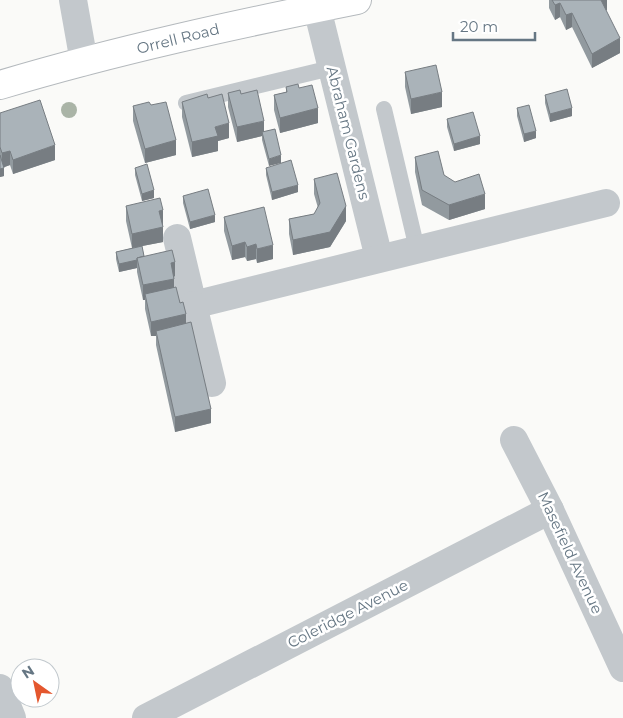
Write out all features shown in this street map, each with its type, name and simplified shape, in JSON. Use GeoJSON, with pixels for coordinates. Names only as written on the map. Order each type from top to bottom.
{"type":"FeatureCollection","features":[{"type":"Feature","properties":{"kind":"highway","name":"Orrell Road"},"geometry":{"type":"LineString","coordinates":[[0,85],[84,62],[245,23],[357,0]]}},
{"type":"Feature","properties":{"kind":"street"},"geometry":{"type":"LineString","coordinates":[[73,0],[84,62]]}},
{"type":"Feature","properties":{"kind":"street","name":"Abraham Gardens"},"geometry":{"type":"LineString","coordinates":[[317,8],[379,258]]}},
{"type":"Feature","properties":{"kind":"street"},"geometry":{"type":"LineString","coordinates":[[194,305],[606,203]]}},
{"type":"Feature","properties":{"kind":"street"},"geometry":{"type":"LineString","coordinates":[[176,238],[212,383]]}},
{"type":"Feature","properties":{"kind":"street","name":"Masefield Avenue"},"geometry":{"type":"LineString","coordinates":[[514,440],[550,510],[623,668]]}},
{"type":"Feature","properties":{"kind":"street","name":"Coleridge Avenue"},"geometry":{"type":"LineString","coordinates":[[146,718],[550,510]]}},
{"type":"Feature","properties":{"kind":"street"},"geometry":{"type":"LineString","coordinates":[[0,688],[12,718]]}},
{"type":"Feature","properties":{"kind":"lane"},"geometry":{"type":"LineString","coordinates":[[184,103],[331,68]]}},
{"type":"Feature","properties":{"kind":"lane"},"geometry":{"type":"LineString","coordinates":[[384,109],[417,249]]}},
{"type":"Feature","properties":{"kind":"building"},"geometry":{"type":"Polygon","coordinates":[[[552,0],[601,0],[620,38],[592,54],[572,13],[566,15],[560,3],[555,5],[552,0]]]}},
{"type":"Feature","properties":{"kind":"building"},"geometry":{"type":"Polygon","coordinates":[[[436,65],[442,92],[411,99],[405,72],[436,65]]]}},
{"type":"Feature","properties":{"kind":"building"},"geometry":{"type":"Polygon","coordinates":[[[298,84],[299,88],[312,85],[318,108],[280,118],[274,95],[287,92],[286,87],[298,84]]]}},
{"type":"Feature","properties":{"kind":"building"},"geometry":{"type":"Polygon","coordinates":[[[567,89],[572,108],[550,114],[545,95],[567,89]]]}},
{"type":"Feature","properties":{"kind":"building"},"geometry":{"type":"Polygon","coordinates":[[[240,90],[241,94],[257,90],[264,121],[237,127],[228,93],[240,90]]]}},
{"type":"Feature","properties":{"kind":"building"},"geometry":{"type":"Polygon","coordinates":[[[207,94],[208,98],[222,94],[229,123],[215,127],[218,136],[192,142],[182,102],[207,94]]]}},
{"type":"Feature","properties":{"kind":"building"},"geometry":{"type":"Polygon","coordinates":[[[40,100],[55,145],[13,160],[10,151],[2,153],[0,147],[0,113],[40,100]]]}},
{"type":"Feature","properties":{"kind":"building"},"geometry":{"type":"Polygon","coordinates":[[[149,102],[151,105],[166,102],[176,140],[145,149],[133,106],[149,102]]]}},
{"type":"Feature","properties":{"kind":"building"},"geometry":{"type":"Polygon","coordinates":[[[529,105],[536,131],[524,134],[517,108],[529,105]]]}},
{"type":"Feature","properties":{"kind":"building"},"geometry":{"type":"Polygon","coordinates":[[[473,112],[480,136],[454,144],[447,119],[473,112]]]}},
{"type":"Feature","properties":{"kind":"building"},"geometry":{"type":"Polygon","coordinates":[[[275,129],[281,155],[269,159],[262,132],[275,129]]]}},
{"type":"Feature","properties":{"kind":"building"},"geometry":{"type":"Polygon","coordinates":[[[438,151],[444,175],[455,182],[479,174],[485,194],[449,205],[422,190],[415,157],[438,151]]]}},
{"type":"Feature","properties":{"kind":"building"},"geometry":{"type":"Polygon","coordinates":[[[0,155],[4,168],[0,169],[0,155]]]}},
{"type":"Feature","properties":{"kind":"building"},"geometry":{"type":"Polygon","coordinates":[[[291,160],[298,185],[272,192],[266,168],[291,160]]]}},
{"type":"Feature","properties":{"kind":"building"},"geometry":{"type":"Polygon","coordinates":[[[147,164],[154,190],[142,194],[135,168],[147,164]]]}},
{"type":"Feature","properties":{"kind":"building"},"geometry":{"type":"Polygon","coordinates":[[[337,173],[346,206],[330,232],[293,240],[289,219],[314,214],[320,203],[314,179],[337,173]]]}},
{"type":"Feature","properties":{"kind":"building"},"geometry":{"type":"Polygon","coordinates":[[[208,189],[215,215],[190,222],[183,196],[208,189]]]}},
{"type":"Feature","properties":{"kind":"building"},"geometry":{"type":"Polygon","coordinates":[[[160,198],[163,210],[159,211],[163,227],[132,234],[126,206],[160,198]]]}},
{"type":"Feature","properties":{"kind":"building"},"geometry":{"type":"Polygon","coordinates":[[[264,207],[273,245],[257,249],[256,244],[247,247],[245,242],[232,246],[224,217],[264,207]]]}},
{"type":"Feature","properties":{"kind":"building"},"geometry":{"type":"Polygon","coordinates":[[[142,246],[144,256],[137,258],[137,260],[119,264],[116,252],[142,246]]]}},
{"type":"Feature","properties":{"kind":"building"},"geometry":{"type":"Polygon","coordinates":[[[172,250],[175,262],[171,263],[174,279],[143,285],[137,258],[172,250]]]}},
{"type":"Feature","properties":{"kind":"building"},"geometry":{"type":"Polygon","coordinates":[[[176,287],[180,303],[183,302],[186,314],[151,322],[145,294],[176,287]]]}},
{"type":"Feature","properties":{"kind":"building"},"geometry":{"type":"Polygon","coordinates":[[[191,322],[211,409],[175,417],[156,331],[191,322]]]}}]}
